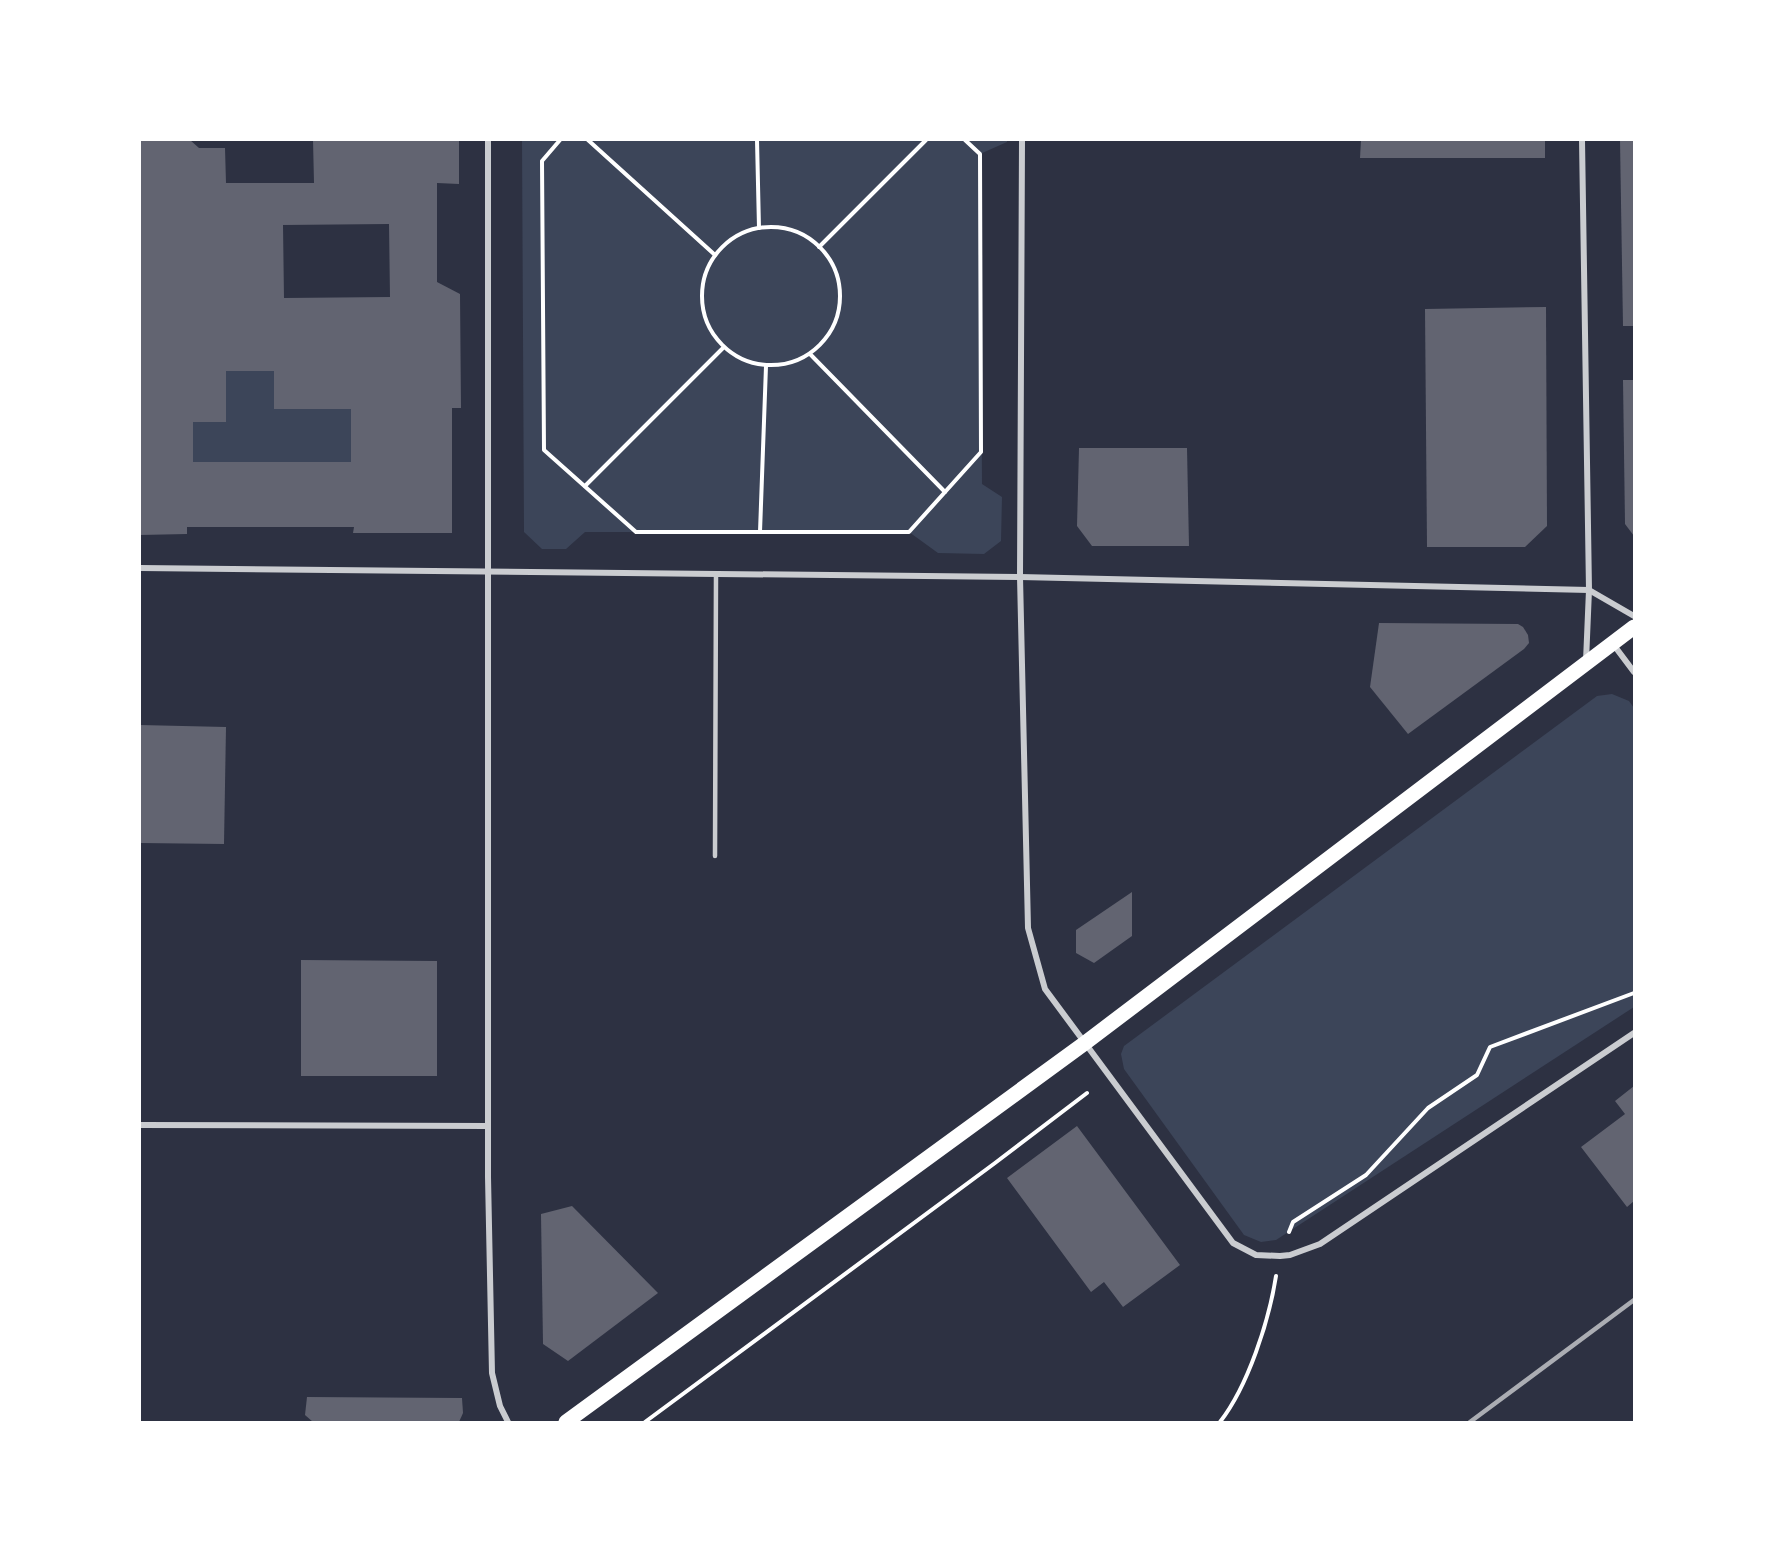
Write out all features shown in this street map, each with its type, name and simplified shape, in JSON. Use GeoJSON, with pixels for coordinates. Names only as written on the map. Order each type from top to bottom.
{"type":"FeatureCollection","features":[{"type":"Feature","properties":{"kind":"main road"},"geometry":{"type":"LineString","coordinates":[[566,1422],[1085,1043],[1635,627]]}},
{"type":"Feature","properties":{"kind":"street"},"geometry":{"type":"LineString","coordinates":[[488,140],[488,1126],[492,1373],[500,1406],[508,1422]]}},
{"type":"Feature","properties":{"kind":"street"},"geometry":{"type":"LineString","coordinates":[[1022,140],[1020,577],[1028,928],[1045,988],[1233,1243],[1256,1255],[1290,1256],[1320,1244],[1635,1033]]}},
{"type":"Feature","properties":{"kind":"street"},"geometry":{"type":"LineString","coordinates":[[1582,140],[1589,590],[1586,663]]}},
{"type":"Feature","properties":{"kind":"street"},"geometry":{"type":"LineString","coordinates":[[140,568],[1020,577],[1589,590],[1635,616]]}},
{"type":"Feature","properties":{"kind":"street"},"geometry":{"type":"LineString","coordinates":[[1612,643],[1635,672]]}},
{"type":"Feature","properties":{"kind":"street"},"geometry":{"type":"LineString","coordinates":[[140,1125],[488,1126]]}},
{"type":"Feature","properties":{"kind":"lane"},"geometry":{"type":"LineString","coordinates":[[715,856],[716,574]]}},
{"type":"Feature","properties":{"kind":"path"},"geometry":{"type":"LineString","coordinates":[[560,140],[542,161],[544,450],[636,532],[909,532],[981,452],[980,154],[965,140]]}},
{"type":"Feature","properties":{"kind":"path"},"geometry":{"type":"LineString","coordinates":[[588,140],[715,255]]}},
{"type":"Feature","properties":{"kind":"path"},"geometry":{"type":"LineString","coordinates":[[757,140],[759,228]]}},
{"type":"Feature","properties":{"kind":"path"},"geometry":{"type":"LineString","coordinates":[[819,247],[926,140]]}},
{"type":"Feature","properties":{"kind":"path"},"geometry":{"type":"LineString","coordinates":[[765,226],[788,228],[809,238],[826,253],[837,273],[841,296],[838,318],[827,338],[810,354],[789,364],[766,366],[743,360],[723,348],[709,330],[701,307],[701,284],[709,262],[715,255],[724,244],[743,231],[765,226]]}},
{"type":"Feature","properties":{"kind":"path"},"geometry":{"type":"LineString","coordinates":[[585,486],[723,348]]}},
{"type":"Feature","properties":{"kind":"path"},"geometry":{"type":"LineString","coordinates":[[810,354],[945,492]]}},
{"type":"Feature","properties":{"kind":"path"},"geometry":{"type":"LineString","coordinates":[[760,532],[766,366]]}},
{"type":"Feature","properties":{"kind":"path"},"geometry":{"type":"LineString","coordinates":[[645,1422],[1088,1093]]}},
{"type":"Feature","properties":{"kind":"shaded area"},"geometry":{"type":"Polygon","coordinates":[[[522,140],[1007,140],[980,154],[982,484],[1002,497],[1001,541],[984,554],[938,553],[909,532],[585,532],[566,549],[542,549],[524,532],[522,140]]]}},
{"type":"Feature","properties":{"kind":"shaded area"},"geometry":{"type":"Polygon","coordinates":[[[226,371],[274,371],[351,409],[351,462],[193,462],[193,422],[226,422],[226,371]]]}},
{"type":"Feature","properties":{"kind":"shaded area"},"geometry":{"type":"Polygon","coordinates":[[[1612,694],[1629,701],[1634,708],[1634,1007],[1276,1240],[1261,1242],[1244,1235],[1124,1069],[1121,1054],[1124,1046],[1597,696],[1612,694]]]}},
{"type":"Feature","properties":{"kind":"building"},"geometry":{"type":"Polygon","coordinates":[[[140,140],[190,140],[199,148],[225,148],[226,183],[314,183],[313,140],[459,140],[459,184],[437,183],[437,282],[460,294],[461,408],[452,408],[452,533],[353,533],[354,527],[187,527],[187,534],[140,535],[140,140]],[[389,224],[283,225],[284,298],[390,297],[389,224]],[[226,371],[226,422],[193,422],[193,462],[351,462],[351,409],[274,409],[274,371],[226,371]]]}},
{"type":"Feature","properties":{"kind":"building"},"geometry":{"type":"Polygon","coordinates":[[[1361,140],[1545,140],[1545,158],[1360,158],[1361,140]]]}},
{"type":"Feature","properties":{"kind":"building"},"geometry":{"type":"Polygon","coordinates":[[[1620,140],[1634,140],[1634,326],[1623,326],[1620,140]]]}},
{"type":"Feature","properties":{"kind":"building"},"geometry":{"type":"Polygon","coordinates":[[[1546,307],[1547,526],[1525,547],[1427,547],[1425,309],[1546,307]]]}},
{"type":"Feature","properties":{"kind":"building"},"geometry":{"type":"Polygon","coordinates":[[[1623,380],[1634,380],[1634,536],[1625,524],[1623,380]]]}},
{"type":"Feature","properties":{"kind":"building"},"geometry":{"type":"Polygon","coordinates":[[[1079,448],[1187,448],[1189,546],[1092,546],[1077,526],[1079,448]]]}},
{"type":"Feature","properties":{"kind":"building"},"geometry":{"type":"Polygon","coordinates":[[[1379,623],[1518,624],[1528,635],[1529,643],[1408,734],[1370,687],[1379,623]]]}},
{"type":"Feature","properties":{"kind":"building"},"geometry":{"type":"Polygon","coordinates":[[[140,725],[226,727],[224,844],[140,843],[140,725]]]}},
{"type":"Feature","properties":{"kind":"building"},"geometry":{"type":"Polygon","coordinates":[[[1132,892],[1132,936],[1094,963],[1076,953],[1076,930],[1132,892]]]}},
{"type":"Feature","properties":{"kind":"building"},"geometry":{"type":"Polygon","coordinates":[[[301,960],[437,961],[437,1076],[301,1076],[301,960]]]}},
{"type":"Feature","properties":{"kind":"building"},"geometry":{"type":"Polygon","coordinates":[[[1634,1086],[1634,1201],[1627,1207],[1581,1147],[1625,1114],[1615,1101],[1634,1086]]]}},
{"type":"Feature","properties":{"kind":"building"},"geometry":{"type":"Polygon","coordinates":[[[1077,1126],[1180,1265],[1123,1307],[1104,1282],[1091,1292],[1007,1178],[1077,1126]]]}},
{"type":"Feature","properties":{"kind":"building"},"geometry":{"type":"Polygon","coordinates":[[[572,1206],[658,1293],[568,1361],[543,1344],[541,1214],[572,1206]]]}},
{"type":"Feature","properties":{"kind":"building"},"geometry":{"type":"Polygon","coordinates":[[[307,1397],[462,1398],[463,1413],[459,1422],[313,1422],[305,1415],[307,1397]]]}},
{"type":"Feature","properties":{"kind":"railway"},"geometry":{"type":"LineString","coordinates":[[1470,1422],[1634,1300]]}}]}
